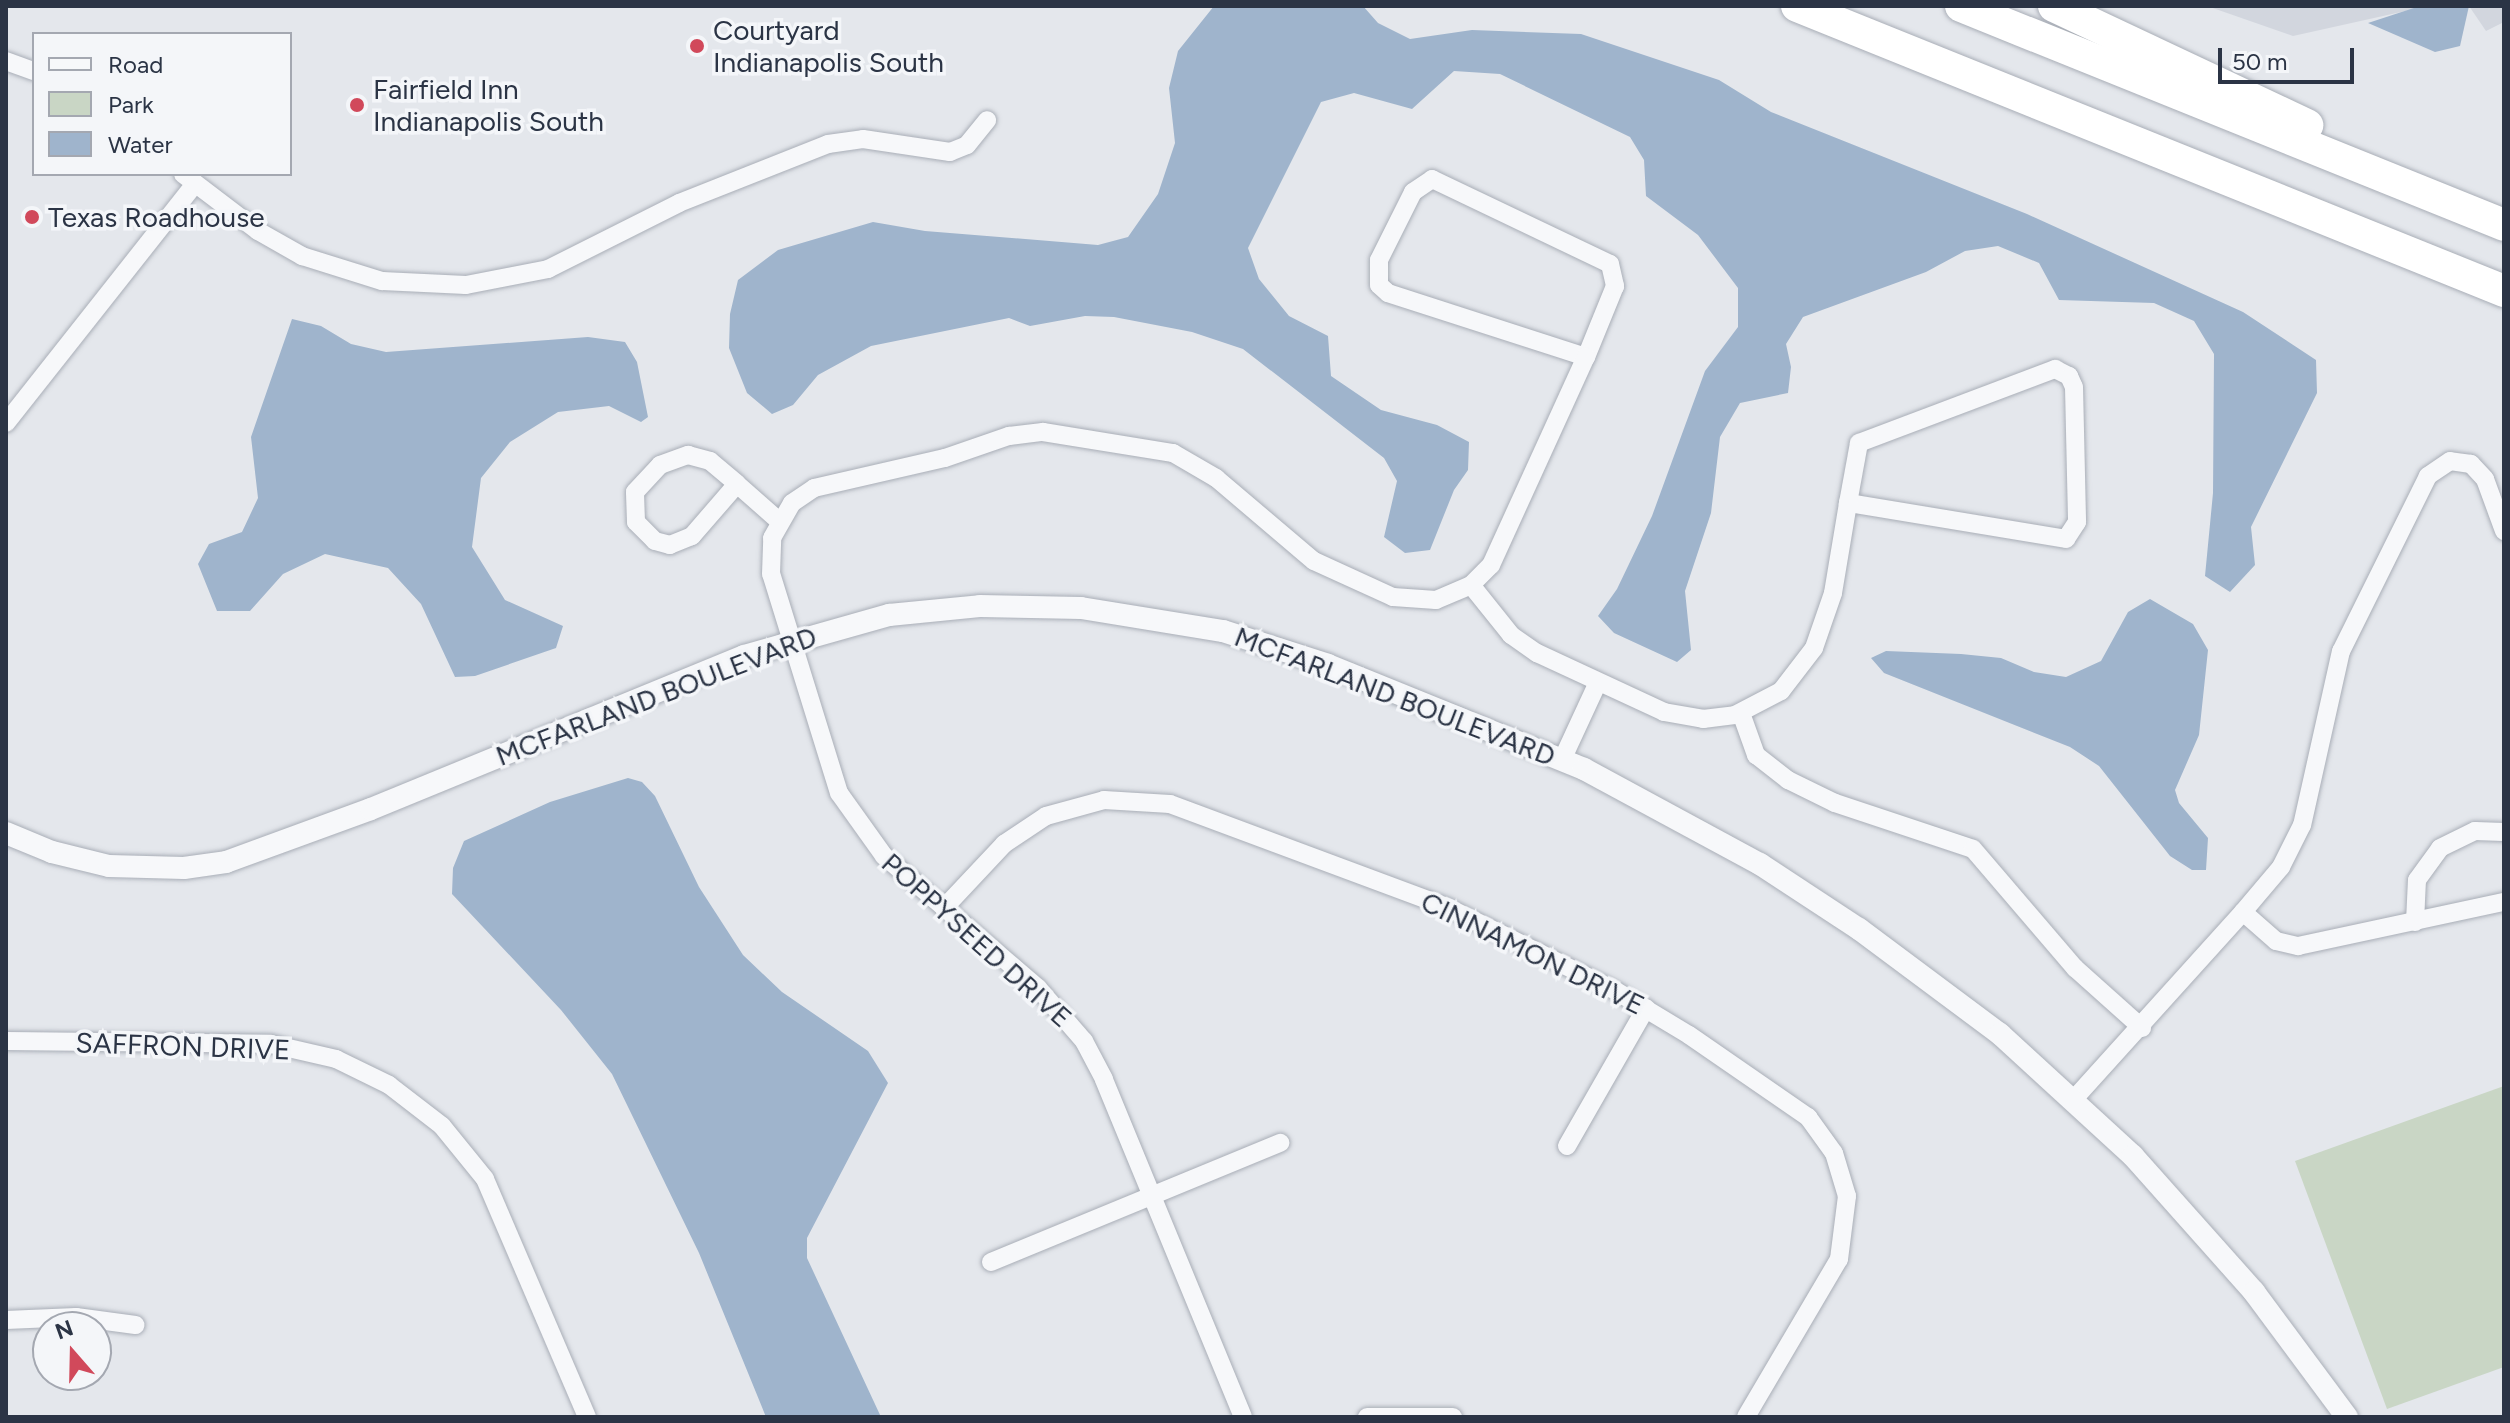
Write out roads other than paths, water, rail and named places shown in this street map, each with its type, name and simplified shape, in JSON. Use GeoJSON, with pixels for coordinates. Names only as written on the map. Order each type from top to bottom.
{"type":"FeatureCollection","features":[{"type":"Feature","properties":{"kind":"highway"},"geometry":{"type":"LineString","coordinates":[[1797,6],[2504,291]]}},
{"type":"Feature","properties":{"kind":"highway"},"geometry":{"type":"LineString","coordinates":[[1961,6],[2504,224]]}},
{"type":"Feature","properties":{"kind":"highway"},"geometry":{"type":"LineString","coordinates":[[2054,6],[2504,224]]}},
{"type":"Feature","properties":{"kind":"street"},"geometry":{"type":"LineString","coordinates":[[6,61],[32,70]]}},
{"type":"Feature","properties":{"kind":"street"},"geometry":{"type":"LineString","coordinates":[[6,423],[189,179],[258,231],[342,271],[416,286],[466,285],[548,269],[679,203],[828,144],[863,139],[950,152],[967,145],[987,120]]}},
{"type":"Feature","properties":{"kind":"street"},"geometry":{"type":"LineString","coordinates":[[737,484],[704,526],[680,543],[652,540],[633,514],[640,484],[660,465],[678,457],[710,461],[737,484],[779,521],[792,503],[824,485],[945,458],[1009,436],[1043,432],[1180,456],[1216,478],[1308,557],[1393,597],[1436,600],[1471,585],[1497,554],[1586,357],[1615,286],[1607,261],[1439,180],[1419,185],[1376,265],[1376,280],[1384,290],[1586,357]]}},
{"type":"Feature","properties":{"kind":"street"},"geometry":{"type":"LineString","coordinates":[[1471,585],[1518,641],[1598,682],[1688,718],[1741,713],[1781,691],[1814,648],[1833,593],[1857,448],[1866,439],[2055,369],[2072,379],[2077,522],[2066,539],[1848,503]]}},
{"type":"Feature","properties":{"kind":"street"},"geometry":{"type":"LineString","coordinates":[[2074,1099],[2142,1028],[2281,867],[2302,825],[2341,651],[2431,472],[2450,461],[2471,464],[2485,479],[2504,531]]}},
{"type":"Feature","properties":{"kind":"street","name":"POPPYSEED DRIVE"},"geometry":{"type":"LineString","coordinates":[[779,521],[770,567],[826,762],[847,809],[884,856],[1038,988],[1076,1030],[1104,1079],[1243,1417]]}},
{"type":"Feature","properties":{"kind":"street","name":"MCFARLAND BOULEVARD"},"geometry":{"type":"LineString","coordinates":[[6,833],[52,852],[109,866],[171,868],[226,862],[274,848],[790,641],[872,618],[955,608],[1043,606],[1132,614],[1280,647],[1562,760],[1661,808],[1802,890],[1926,976],[2074,1099],[2220,1250],[2347,1417]]}},
{"type":"Feature","properties":{"kind":"street"},"geometry":{"type":"LineString","coordinates":[[1562,760],[1598,682]]}},
{"type":"Feature","properties":{"kind":"street"},"geometry":{"type":"LineString","coordinates":[[1741,713],[1756,755],[1788,780],[1835,803],[1973,849],[2075,968],[2142,1028]]}},
{"type":"Feature","properties":{"kind":"street","name":"CINNAMON DRIVE"},"geometry":{"type":"LineString","coordinates":[[944,908],[1004,844],[1046,816],[1104,800],[1145,800],[1259,833],[1449,908],[1646,1008],[1801,1111],[1830,1146],[1844,1179],[1847,1224],[1839,1259],[1746,1417]]}},
{"type":"Feature","properties":{"kind":"street"},"geometry":{"type":"LineString","coordinates":[[2415,922],[2417,880],[2440,848],[2475,831],[2504,832]]}},
{"type":"Feature","properties":{"kind":"street"},"geometry":{"type":"LineString","coordinates":[[2243,912],[2276,941],[2298,946],[2504,902]]}},
{"type":"Feature","properties":{"kind":"street"},"geometry":{"type":"LineString","coordinates":[[1567,1146],[1646,1008]]}},
{"type":"Feature","properties":{"kind":"street","name":"SAFFRON DRIVE"},"geometry":{"type":"LineString","coordinates":[[6,1041],[271,1044],[336,1059],[389,1085],[442,1126],[485,1179],[587,1417]]}},
{"type":"Feature","properties":{"kind":"street"},"geometry":{"type":"LineString","coordinates":[[991,1262],[1280,1143]]}},
{"type":"Feature","properties":{"kind":"street"},"geometry":{"type":"LineString","coordinates":[[6,1320],[76,1317],[135,1325]]}},
{"type":"Feature","properties":{"kind":"street"},"geometry":{"type":"LineString","coordinates":[[1367,1417],[1453,1417]]}},
{"type":"Feature","properties":{"kind":"water"},"geometry":{"type":"Polygon","coordinates":[[[1214,6],[1363,6],[1378,23],[1410,39],[1472,30],[1581,34],[1719,80],[1771,112],[2027,214],[2243,312],[2316,360],[2317,393],[2251,527],[2255,565],[2230,592],[2205,576],[2213,493],[2214,354],[2194,321],[2154,303],[2059,300],[2039,263],[1998,246],[1965,251],[1926,272],[1803,317],[1786,344],[1791,367],[1788,393],[1740,403],[1720,437],[1711,513],[1685,591],[1691,650],[1677,662],[1614,633],[1598,616],[1617,589],[1652,516],[1705,371],[1738,327],[1738,288],[1698,235],[1646,196],[1644,160],[1630,137],[1500,74],[1454,71],[1412,109],[1354,93],[1321,102],[1248,248],[1259,279],[1289,316],[1328,336],[1331,376],[1381,410],[1437,425],[1469,442],[1468,470],[1454,490],[1430,550],[1405,553],[1384,537],[1397,481],[1384,458],[1243,349],[1192,332],[1114,317],[1085,316],[1030,326],[1009,318],[871,346],[818,375],[793,405],[772,414],[747,393],[729,348],[730,314],[738,280],[778,250],[873,222],[925,231],[1098,245],[1128,237],[1158,194],[1175,143],[1169,88],[1178,51],[1214,6]]]}},
{"type":"Feature","properties":{"kind":"water"},"geometry":{"type":"Polygon","coordinates":[[[2420,6],[2469,6],[2460,46],[2435,52],[2368,23],[2420,6]]]}},
{"type":"Feature","properties":{"kind":"water"},"geometry":{"type":"Polygon","coordinates":[[[292,319],[321,326],[351,344],[386,352],[588,337],[625,342],[637,362],[648,417],[641,422],[609,406],[558,412],[510,442],[481,478],[472,547],[505,600],[563,626],[556,648],[475,676],[455,677],[421,604],[388,568],[325,554],[283,574],[250,611],[217,611],[198,564],[209,544],[242,532],[258,498],[251,437],[292,319]]]}},
{"type":"Feature","properties":{"kind":"water"},"geometry":{"type":"Polygon","coordinates":[[[2150,599],[2193,624],[2208,650],[2199,735],[2175,790],[2179,803],[2208,838],[2206,870],[2192,870],[2170,856],[2099,766],[2070,747],[1884,673],[1871,658],[1886,651],[1961,654],[2001,658],[2034,672],[2066,677],[2101,661],[2128,612],[2150,599]]]}},
{"type":"Feature","properties":{"kind":"water"},"geometry":{"type":"Polygon","coordinates":[[[628,778],[642,782],[655,796],[699,887],[743,955],[782,992],[868,1051],[888,1083],[807,1238],[807,1258],[881,1417],[766,1417],[699,1253],[612,1074],[561,1010],[452,894],[453,868],[464,841],[550,802],[628,778]]]}},
{"type":"Feature","properties":{"kind":"place","name":"Courtyard Indianapolis South"},"geometry":{"type":"Point","coordinates":[697,46]}},
{"type":"Feature","properties":{"kind":"place","name":"Fairfield Inn Indianapolis South"},"geometry":{"type":"Point","coordinates":[357,105]}},
{"type":"Feature","properties":{"kind":"place","name":"Texas Roadhouse"},"geometry":{"type":"Point","coordinates":[32,217]}}]}
